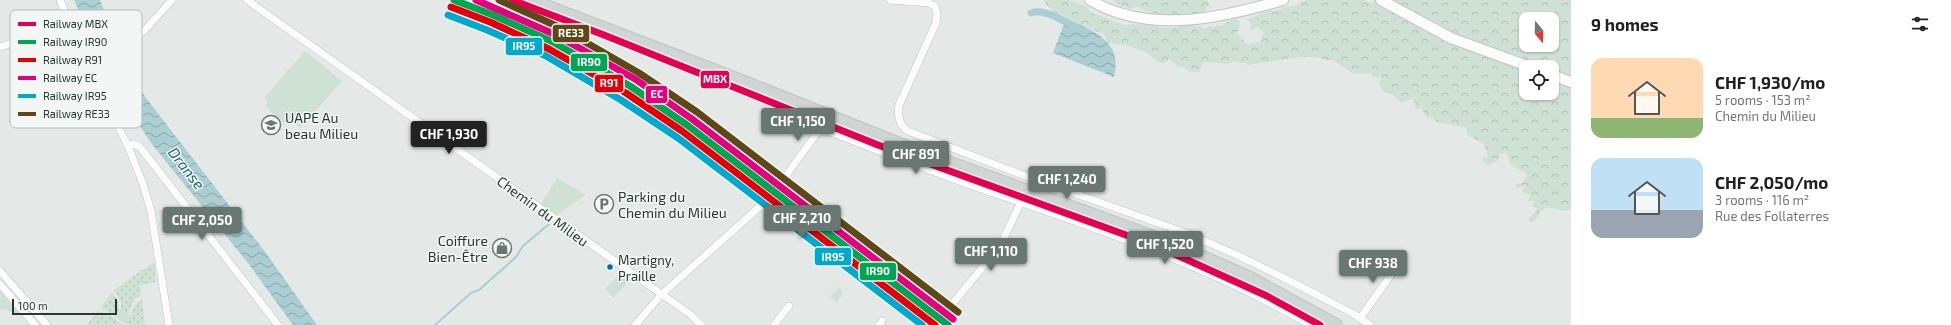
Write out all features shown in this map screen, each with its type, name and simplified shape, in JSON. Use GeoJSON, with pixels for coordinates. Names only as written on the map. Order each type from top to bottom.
{"type":"FeatureCollection","features":[{"type":"Feature","properties":{"kind":"main road"},"geometry":{"type":"LineString","coordinates":[[530,0],[729,76],[915,150],[1176,245],[1250,278],[1336,325]]}},
{"type":"Feature","properties":{"kind":"main road"},"geometry":{"type":"LineString","coordinates":[[551,0],[707,64],[729,76]]}},
{"type":"Feature","properties":{"kind":"street"},"geometry":{"type":"LineString","coordinates":[[60,0],[64,10]]}},
{"type":"Feature","properties":{"kind":"street"},"geometry":{"type":"LineString","coordinates":[[143,32],[172,0]]}},
{"type":"Feature","properties":{"kind":"street","name":"Chemin du Milieu"},"geometry":{"type":"LineString","coordinates":[[247,0],[662,294],[691,315],[701,325]]}},
{"type":"Feature","properties":{"kind":"street"},"geometry":{"type":"LineString","coordinates":[[890,0],[929,3],[935,6],[937,11],[936,23],[899,105],[899,119],[902,126],[908,132],[1020,174],[1186,233],[1237,255],[1290,281],[1363,322],[1401,261]]}},
{"type":"Feature","properties":{"kind":"street"},"geometry":{"type":"LineString","coordinates":[[1090,0],[1107,8],[1130,15],[1168,20],[1229,13],[1283,0]]}},
{"type":"Feature","properties":{"kind":"street"},"geometry":{"type":"LineString","coordinates":[[1381,0],[1451,38],[1519,63]]}},
{"type":"Feature","properties":{"kind":"street"},"geometry":{"type":"LineString","coordinates":[[0,47],[10,44]]}},
{"type":"Feature","properties":{"kind":"street"},"geometry":{"type":"LineString","coordinates":[[1559,78],[1571,82]]}},
{"type":"Feature","properties":{"kind":"street"},"geometry":{"type":"LineString","coordinates":[[785,177],[817,133],[822,114]]}},
{"type":"Feature","properties":{"kind":"street"},"geometry":{"type":"LineString","coordinates":[[818,127],[1187,264],[1278,306],[1310,325]]}},
{"type":"Feature","properties":{"kind":"street"},"geometry":{"type":"LineString","coordinates":[[119,128],[144,184],[151,211],[169,325]]}},
{"type":"Feature","properties":{"kind":"street"},"geometry":{"type":"LineString","coordinates":[[128,146],[134,144],[140,147],[278,325]]}},
{"type":"Feature","properties":{"kind":"street"},"geometry":{"type":"LineString","coordinates":[[635,325],[662,294],[767,200],[848,263]]}},
{"type":"Feature","properties":{"kind":"street"},"geometry":{"type":"LineString","coordinates":[[935,325],[1000,246],[1021,202]]}},
{"type":"Feature","properties":{"kind":"street"},"geometry":{"type":"LineString","coordinates":[[0,271],[47,325]]}},
{"type":"Feature","properties":{"kind":"street"},"geometry":{"type":"LineString","coordinates":[[0,284],[35,325]]}},
{"type":"Feature","properties":{"kind":"street"},"geometry":{"type":"LineString","coordinates":[[774,325],[788,306]]}},
{"type":"Feature","properties":{"kind":"green space"},"geometry":{"type":"Polygon","coordinates":[[[1043,0],[1067,0],[1085,6],[1093,13],[1124,25],[1146,24],[1164,28],[1177,27],[1187,23],[1196,27],[1200,26],[1205,29],[1209,26],[1222,26],[1226,22],[1236,19],[1239,21],[1240,26],[1237,33],[1247,44],[1261,42],[1263,32],[1258,27],[1251,31],[1251,25],[1248,19],[1264,13],[1267,10],[1275,11],[1285,7],[1296,6],[1303,1],[1310,0],[1365,0],[1370,3],[1375,0],[1571,0],[1571,210],[1546,208],[1540,213],[1536,220],[1530,222],[1528,220],[1538,209],[1532,206],[1534,201],[1528,201],[1530,195],[1522,192],[1525,185],[1517,188],[1515,187],[1516,184],[1522,183],[1527,175],[1524,171],[1517,169],[1510,164],[1508,156],[1505,153],[1500,154],[1498,160],[1490,165],[1483,163],[1482,158],[1488,156],[1484,144],[1468,135],[1467,128],[1437,122],[1433,118],[1425,116],[1422,108],[1416,109],[1413,98],[1402,103],[1393,95],[1382,91],[1379,82],[1382,78],[1374,77],[1371,73],[1354,74],[1333,60],[1315,57],[1300,57],[1248,65],[1246,63],[1235,61],[1228,64],[1206,62],[1202,64],[1199,72],[1189,72],[1187,69],[1176,66],[1175,63],[1169,59],[1164,63],[1160,63],[1142,50],[1124,45],[1108,43],[1105,35],[1062,17],[1054,12],[1043,0]]]}},
{"type":"Feature","properties":{"kind":"green space"},"geometry":{"type":"Polygon","coordinates":[[[1113,0],[1207,0],[1210,5],[1206,8],[1205,12],[1171,16],[1146,11],[1138,7],[1129,9],[1117,4],[1113,0]]]}},
{"type":"Feature","properties":{"kind":"green space"},"geometry":{"type":"Polygon","coordinates":[[[305,51],[342,81],[300,128],[290,119],[285,124],[265,106],[268,102],[264,98],[305,51]]]}},
{"type":"Feature","properties":{"kind":"green space"},"geometry":{"type":"Polygon","coordinates":[[[557,178],[586,195],[557,215],[541,204],[557,178]]]}},
{"type":"Feature","properties":{"kind":"green space"},"geometry":{"type":"Polygon","coordinates":[[[154,262],[156,282],[140,285],[141,296],[135,298],[128,314],[121,309],[121,302],[114,290],[154,262]]]}},
{"type":"Feature","properties":{"kind":"green space"},"geometry":{"type":"Polygon","coordinates":[[[620,274],[629,281],[613,298],[605,289],[620,274]]]}},
{"type":"Feature","properties":{"kind":"green space"},"geometry":{"type":"Polygon","coordinates":[[[840,287],[843,294],[837,302],[830,297],[840,287]]]}},
{"type":"Feature","properties":{"kind":"green space"},"geometry":{"type":"Polygon","coordinates":[[[0,291],[20,314],[0,309],[0,291]]]}},
{"type":"Feature","properties":{"kind":"green space"},"geometry":{"type":"Polygon","coordinates":[[[112,292],[118,302],[119,312],[116,316],[100,308],[112,292]]]}},
{"type":"Feature","properties":{"kind":"green space"},"geometry":{"type":"Polygon","coordinates":[[[142,299],[145,325],[127,325],[132,318],[130,316],[136,303],[142,299]]]}},
{"type":"Feature","properties":{"kind":"green space"},"geometry":{"type":"Polygon","coordinates":[[[121,309],[132,317],[127,325],[115,317],[121,309]]]}},
{"type":"Feature","properties":{"kind":"green space"},"geometry":{"type":"Polygon","coordinates":[[[98,311],[111,316],[123,325],[87,325],[98,311]]]}},
{"type":"Feature","properties":{"kind":"water","name":"Dranse"},"geometry":{"type":"Polygon","coordinates":[[[74,0],[100,0],[104,10],[78,10],[74,0]]]}},
{"type":"Feature","properties":{"kind":"water"},"geometry":{"type":"Polygon","coordinates":[[[1066,19],[1095,33],[1104,39],[1110,46],[1114,54],[1116,65],[1114,77],[1053,53],[1066,19]]]}},
{"type":"Feature","properties":{"kind":"water","name":"Dranse"},"geometry":{"type":"Polygon","coordinates":[[[142,91],[266,253],[317,325],[293,325],[248,263],[151,143],[141,128],[142,91]]]}},
{"type":"Feature","properties":{"kind":"waterway"},"geometry":{"type":"LineString","coordinates":[[1031,13],[1047,13],[1073,26]]}},
{"type":"Feature","properties":{"kind":"waterway"},"geometry":{"type":"LineString","coordinates":[[435,325],[471,293],[479,290],[516,257],[523,246],[549,224]]}},
{"type":"Feature","properties":{"kind":"tunnel"},"geometry":{"type":"LineString","coordinates":[[767,200],[785,177]]}},
{"type":"Feature","properties":{"kind":"rail line","name":"IR90"},"geometry":{"type":"LineString","coordinates":[[454,0],[493,15],[553,42],[630,86],[687,125],[948,325]]}},
{"type":"Feature","properties":{"kind":"rail line","name":"EC"},"geometry":{"type":"LineString","coordinates":[[476,0],[556,35],[635,79],[692,119],[953,319]]}},
{"type":"Feature","properties":{"kind":"rail line","name":"RE33"},"geometry":{"type":"LineString","coordinates":[[499,0],[561,28],[639,73],[697,112],[958,312]]}},
{"type":"Feature","properties":{"kind":"rail line","name":"MBX"},"geometry":{"type":"LineString","coordinates":[[512,0],[604,35],[878,145],[1159,247],[1267,296],[1320,325]]}},
{"type":"Feature","properties":{"kind":"rail line","name":"R91"},"geometry":{"type":"LineString","coordinates":[[451,7],[490,22],[549,49],[626,93],[682,131],[935,325]]}},
{"type":"Feature","properties":{"kind":"rail line","name":"IR95"},"geometry":{"type":"LineString","coordinates":[[448,15],[487,30],[546,56],[621,100],[678,138],[922,325]]}},
{"type":"Feature","properties":{"kind":"place","name":"UAPE Au beau Milieu"},"geometry":{"type":"Point","coordinates":[271,125]}},
{"type":"Feature","properties":{"kind":"place","name":"Parking du Chemin du Milieu"},"geometry":{"type":"Point","coordinates":[604,204]}},
{"type":"Feature","properties":{"kind":"place","name":"Coiffure Bien-Être"},"geometry":{"type":"Point","coordinates":[502,248]}},
{"type":"Feature","properties":{"kind":"place","name":"Martigny, Praille"},"geometry":{"type":"Point","coordinates":[610,267]}}]}
